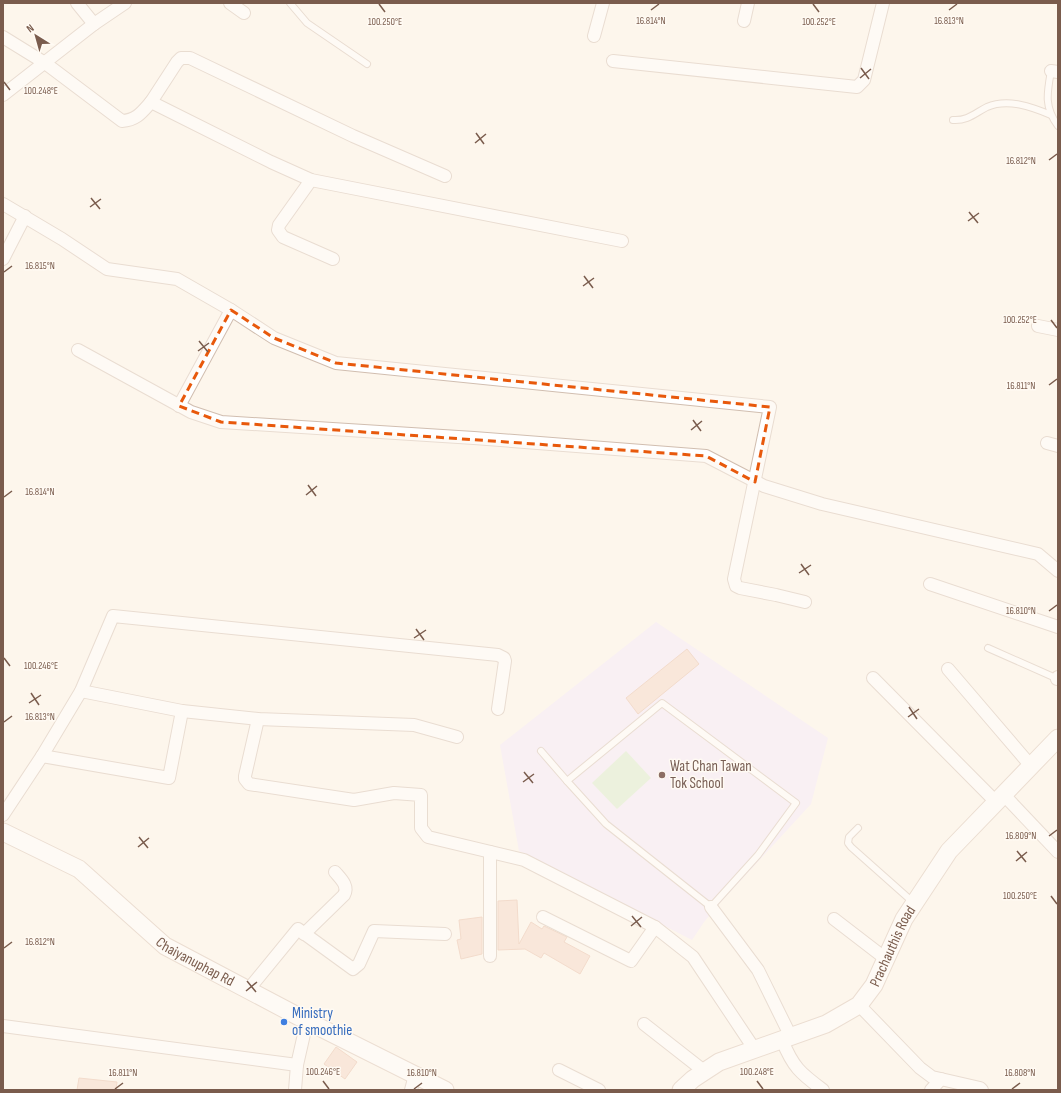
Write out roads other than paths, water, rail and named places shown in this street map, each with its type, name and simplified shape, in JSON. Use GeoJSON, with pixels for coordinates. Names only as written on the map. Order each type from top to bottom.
{"type":"FeatureCollection","features":[{"type":"Feature","properties":{"kind":"street"},"geometry":{"type":"LineString","coordinates":[[77,3],[94,24]]}},
{"type":"Feature","properties":{"kind":"street"},"geometry":{"type":"LineString","coordinates":[[3,95],[94,24],[125,3]]}},
{"type":"Feature","properties":{"kind":"street"},"geometry":{"type":"LineString","coordinates":[[230,3],[244,13]]}},
{"type":"Feature","properties":{"kind":"street"},"geometry":{"type":"LineString","coordinates":[[594,36],[603,3]]}},
{"type":"Feature","properties":{"kind":"street"},"geometry":{"type":"LineString","coordinates":[[744,21],[748,3]]}},
{"type":"Feature","properties":{"kind":"street"},"geometry":{"type":"LineString","coordinates":[[613,61],[856,87],[864,80],[883,3]]}},
{"type":"Feature","properties":{"kind":"street"},"geometry":{"type":"LineString","coordinates":[[3,37],[45,63],[122,121],[131,120],[139,115],[151,102],[177,62],[181,58],[190,58],[353,136],[445,176]]}},
{"type":"Feature","properties":{"kind":"street"},"geometry":{"type":"LineString","coordinates":[[151,102],[271,162],[311,180],[622,241]]}},
{"type":"Feature","properties":{"kind":"street"},"geometry":{"type":"LineString","coordinates":[[311,180],[279,225],[278,230],[283,237],[334,259]]}},
{"type":"Feature","properties":{"kind":"street"},"geometry":{"type":"LineString","coordinates":[[3,204],[62,239],[107,270],[177,279],[231,310],[274,338],[336,363],[770,407],[734,582],[740,588],[805,602]]}},
{"type":"Feature","properties":{"kind":"street"},"geometry":{"type":"LineString","coordinates":[[3,258],[25,216]]}},
{"type":"Feature","properties":{"kind":"street"},"geometry":{"type":"LineString","coordinates":[[179,406],[231,310]]}},
{"type":"Feature","properties":{"kind":"street"},"geometry":{"type":"LineString","coordinates":[[1038,326],[1058,330]]}},
{"type":"Feature","properties":{"kind":"street"},"geometry":{"type":"LineString","coordinates":[[78,350],[179,406],[191,412],[221,422],[474,438],[706,456],[764,486],[822,504],[1038,554],[1058,571]]}},
{"type":"Feature","properties":{"kind":"street"},"geometry":{"type":"LineString","coordinates":[[930,584],[1058,627]]}},
{"type":"Feature","properties":{"kind":"street"},"geometry":{"type":"LineString","coordinates":[[3,815],[42,756],[81,691],[113,616],[498,655],[504,658],[505,661],[498,709]]}},
{"type":"Feature","properties":{"kind":"street"},"geometry":{"type":"LineString","coordinates":[[948,669],[1031,766]]}},
{"type":"Feature","properties":{"kind":"street"},"geometry":{"type":"LineString","coordinates":[[873,678],[1058,852]]}},
{"type":"Feature","properties":{"kind":"street"},"geometry":{"type":"LineString","coordinates":[[81,691],[182,711],[258,719],[414,725],[457,737]]}},
{"type":"Feature","properties":{"kind":"street"},"geometry":{"type":"LineString","coordinates":[[42,756],[169,778],[182,711]]}},
{"type":"Feature","properties":{"kind":"street"},"geometry":{"type":"LineString","coordinates":[[258,719],[245,776],[245,779],[250,784],[354,800],[394,793],[421,795],[421,828],[428,837],[524,860],[655,927],[692,957],[755,1050]]}},
{"type":"Feature","properties":{"kind":"street","name":"Prachauthis Road"},"geometry":{"type":"LineString","coordinates":[[681,1090],[704,1071],[719,1062],[826,1024],[859,1005],[874,985],[904,919],[949,851],[1058,738]]}},
{"type":"Feature","properties":{"kind":"street","name":"Chaiyanuphap Rd"},"geometry":{"type":"LineString","coordinates":[[3,832],[79,869],[165,946],[308,1021],[413,1082],[445,1090]]}},
{"type":"Feature","properties":{"kind":"street"},"geometry":{"type":"LineString","coordinates":[[490,852],[490,956]]}},
{"type":"Feature","properties":{"kind":"street"},"geometry":{"type":"LineString","coordinates":[[304,934],[344,896],[346,889],[343,880],[335,872]]}},
{"type":"Feature","properties":{"kind":"street"},"geometry":{"type":"LineString","coordinates":[[711,907],[758,970],[787,1038],[790,1059],[804,1075],[823,1090]]}},
{"type":"Feature","properties":{"kind":"street"},"geometry":{"type":"LineString","coordinates":[[543,917],[631,961],[655,927]]}},
{"type":"Feature","properties":{"kind":"street"},"geometry":{"type":"LineString","coordinates":[[834,919],[886,959]]}},
{"type":"Feature","properties":{"kind":"street"},"geometry":{"type":"LineString","coordinates":[[248,990],[298,929],[352,969],[359,964],[374,932],[445,934]]}},
{"type":"Feature","properties":{"kind":"street"},"geometry":{"type":"LineString","coordinates":[[859,1005],[920,1068],[932,1077],[980,1088],[982,1090]]}},
{"type":"Feature","properties":{"kind":"street"},"geometry":{"type":"LineString","coordinates":[[295,1090],[297,1065],[308,1021]]}},
{"type":"Feature","properties":{"kind":"street"},"geometry":{"type":"LineString","coordinates":[[644,1024],[704,1071]]}},
{"type":"Feature","properties":{"kind":"street"},"geometry":{"type":"LineString","coordinates":[[3,1026],[297,1065]]}},
{"type":"Feature","properties":{"kind":"street"},"geometry":{"type":"LineString","coordinates":[[559,1070],[599,1090]]}},
{"type":"Feature","properties":{"kind":"street"},"geometry":{"type":"LineString","coordinates":[[931,1090],[941,1079]]}},
{"type":"Feature","properties":{"kind":"lane"},"geometry":{"type":"LineString","coordinates":[[290,3],[307,23],[367,64]]}},
{"type":"Feature","properties":{"kind":"lane"},"geometry":{"type":"LineString","coordinates":[[1055,72],[1049,84],[1048,106],[1051,115],[1058,126]]}},
{"type":"Feature","properties":{"kind":"lane"},"geometry":{"type":"LineString","coordinates":[[953,120],[965,120],[996,104],[1008,104],[1033,108],[1051,115]]}},
{"type":"Feature","properties":{"kind":"lane"},"geometry":{"type":"LineString","coordinates":[[988,648],[1058,678]]}},
{"type":"Feature","properties":{"kind":"lane"},"geometry":{"type":"LineString","coordinates":[[541,751],[567,781],[606,824],[711,907],[758,855],[796,803],[662,704],[567,781]]}},
{"type":"Feature","properties":{"kind":"lane"},"geometry":{"type":"LineString","coordinates":[[858,828],[849,837],[848,843],[914,903]]}},
{"type":"Feature","properties":{"kind":"place","name":"Wat Chan Tawan Tok School"},"geometry":{"type":"Point","coordinates":[662,775]}},
{"type":"Feature","properties":{"kind":"place","name":"Ministry of smoothie"},"geometry":{"type":"Point","coordinates":[284,1022]}}]}
